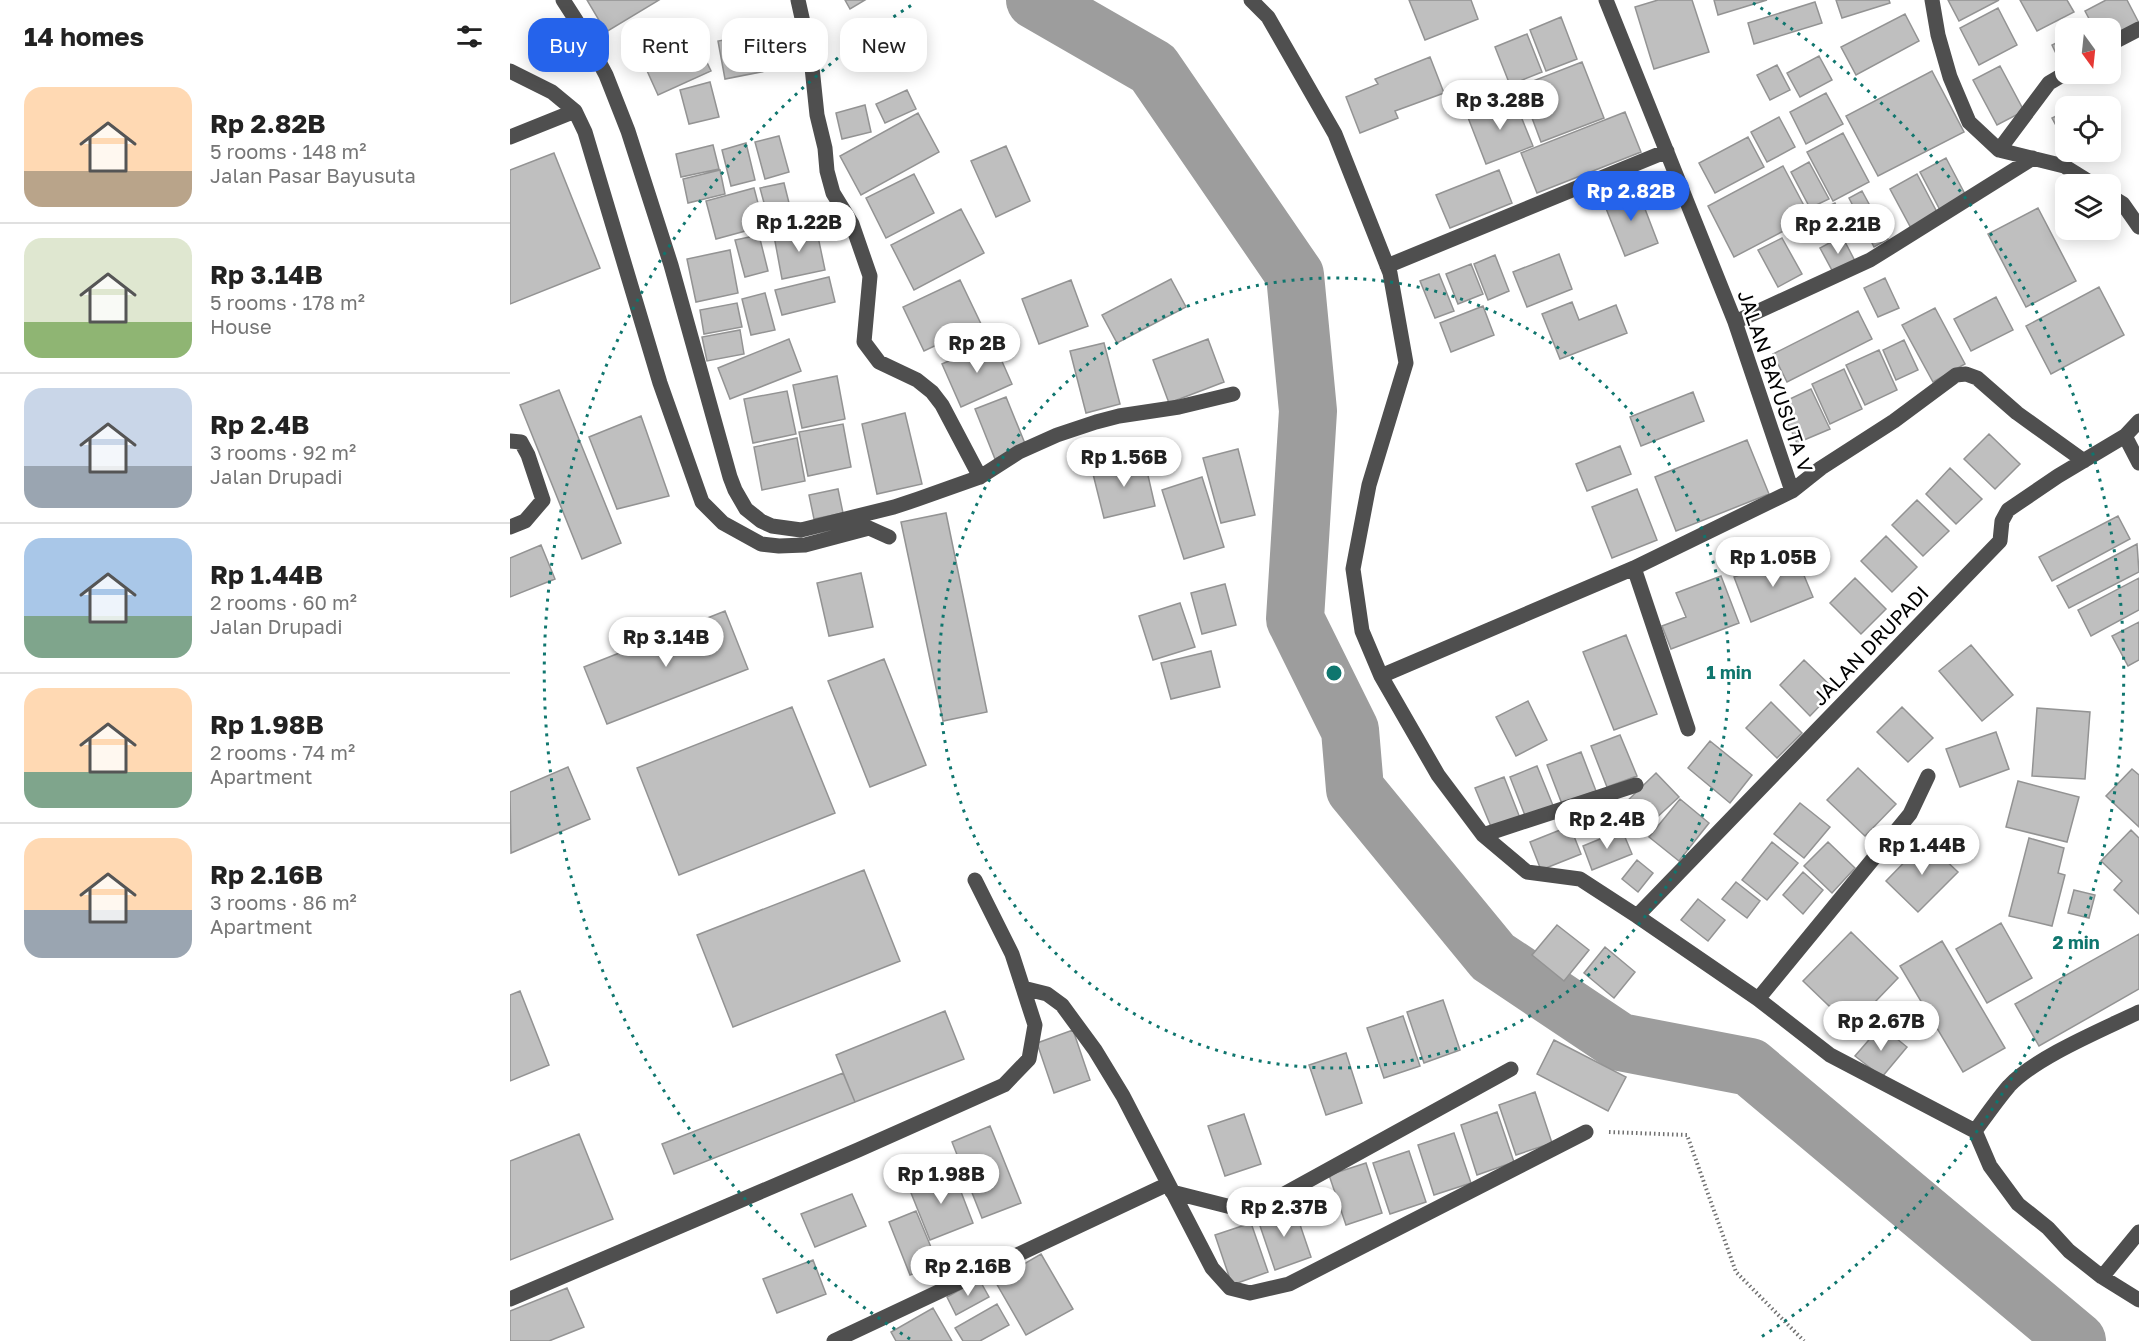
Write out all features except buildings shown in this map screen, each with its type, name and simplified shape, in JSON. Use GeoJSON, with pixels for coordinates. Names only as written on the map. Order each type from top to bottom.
{"type":"FeatureCollection","features":[{"type":"Feature","properties":{"kind":"street"},"geometry":{"type":"LineString","coordinates":[[563,0],[606,75],[628,130],[671,265],[735,490],[746,509],[761,521],[772,526],[801,530],[894,507],[980,477],[1019,452],[1081,427],[1119,416],[1179,407],[1233,394]]}},
{"type":"Feature","properties":{"kind":"street"},"geometry":{"type":"LineString","coordinates":[[798,0],[811,58],[817,114],[825,148],[827,171],[833,193],[852,224],[870,276],[864,342],[879,362],[917,380],[932,392],[942,405],[980,477]]}},
{"type":"Feature","properties":{"kind":"street"},"geometry":{"type":"LineString","coordinates":[[1251,0],[1268,17],[1335,134],[1390,273],[1406,363],[1369,485],[1353,569],[1362,631],[1382,676],[1438,775],[1483,835],[1527,872],[1580,879],[1758,999],[1830,1055],[1975,1131],[1990,1166],[2019,1204],[2048,1228],[2069,1251],[2102,1277],[2139,1300]]}},
{"type":"Feature","properties":{"kind":"street","name":"JALAN BAYUSUTA V"},"geometry":{"type":"LineString","coordinates":[[1382,676],[1634,568],[1792,490],[1735,322],[1606,0]]}},
{"type":"Feature","properties":{"kind":"street"},"geometry":{"type":"LineString","coordinates":[[1932,0],[1938,34],[1950,77],[1969,122],[1999,150],[2064,166],[2077,174]]}},
{"type":"Feature","properties":{"kind":"street"},"geometry":{"type":"LineString","coordinates":[[2121,38],[2139,29]]}},
{"type":"Feature","properties":{"kind":"street"},"geometry":{"type":"LineString","coordinates":[[510,71],[552,92],[575,111],[585,132],[660,382],[702,502],[723,523],[761,544],[805,545],[869,528],[889,537]]}},
{"type":"Feature","properties":{"kind":"street"},"geometry":{"type":"LineString","coordinates":[[1999,150],[2049,83],[2055,79]]}},
{"type":"Feature","properties":{"kind":"street"},"geometry":{"type":"LineString","coordinates":[[510,137],[575,111]]}},
{"type":"Feature","properties":{"kind":"street"},"geometry":{"type":"LineString","coordinates":[[1387,266],[1667,151]]}},
{"type":"Feature","properties":{"kind":"street"},"geometry":{"type":"LineString","coordinates":[[1735,322],[1870,260],[2033,158]]}},
{"type":"Feature","properties":{"kind":"street"},"geometry":{"type":"LineString","coordinates":[[2121,203],[2139,227]]}},
{"type":"Feature","properties":{"kind":"street"},"geometry":{"type":"LineString","coordinates":[[1792,490],[1821,468],[1894,421],[1956,375],[1977,378],[2017,413],[2084,461]]}},
{"type":"Feature","properties":{"kind":"street","name":"JALAN DRUPADI"},"geometry":{"type":"LineString","coordinates":[[1637,916],[2000,541],[2002,521],[2008,510],[2058,476],[2125,436],[2139,421]]}},
{"type":"Feature","properties":{"kind":"street"},"geometry":{"type":"LineString","coordinates":[[2125,436],[2139,463]]}},
{"type":"Feature","properties":{"kind":"street"},"geometry":{"type":"LineString","coordinates":[[510,441],[521,442],[528,455],[543,500],[525,521],[510,528]]}},
{"type":"Feature","properties":{"kind":"street"},"geometry":{"type":"LineString","coordinates":[[1634,568],[1688,729]]}},
{"type":"Feature","properties":{"kind":"street"},"geometry":{"type":"LineString","coordinates":[[1758,999],[1910,814],[1928,776]]}},
{"type":"Feature","properties":{"kind":"street"},"geometry":{"type":"LineString","coordinates":[[1483,835],[1636,785]]}},
{"type":"Feature","properties":{"kind":"street"},"geometry":{"type":"LineString","coordinates":[[510,1299],[837,1160],[1004,1085],[1029,1059],[1035,1025],[1012,954],[975,880]]}},
{"type":"Feature","properties":{"kind":"street"},"geometry":{"type":"LineString","coordinates":[[1023,988],[1047,994],[1062,1005],[1095,1050],[1123,1096],[1212,1268],[1230,1288],[1250,1293],[1289,1284],[1586,1132]]}},
{"type":"Feature","properties":{"kind":"street"},"geometry":{"type":"LineString","coordinates":[[1975,1131],[2010,1085],[2030,1070],[2048,1058],[2139,1012]]}},
{"type":"Feature","properties":{"kind":"street"},"geometry":{"type":"LineString","coordinates":[[834,1341],[861,1335],[1170,1188],[1239,1209],[1266,1204],[1511,1069]]}},
{"type":"Feature","properties":{"kind":"street"},"geometry":{"type":"LineString","coordinates":[[2102,1277],[2139,1232]]}},
{"type":"Feature","properties":{"kind":"path"},"geometry":{"type":"LineString","coordinates":[[1586,1132],[1687,1135],[1736,1272],[1804,1341]]}},
{"type":"Feature","properties":{"kind":"waterway"},"geometry":{"type":"LineString","coordinates":[[1035,0],[1153,68],[1295,275],[1308,411],[1295,619],[1350,730],[1355,789],[1493,957],[1620,1042],[1750,1067],[2077,1341]]}}]}
